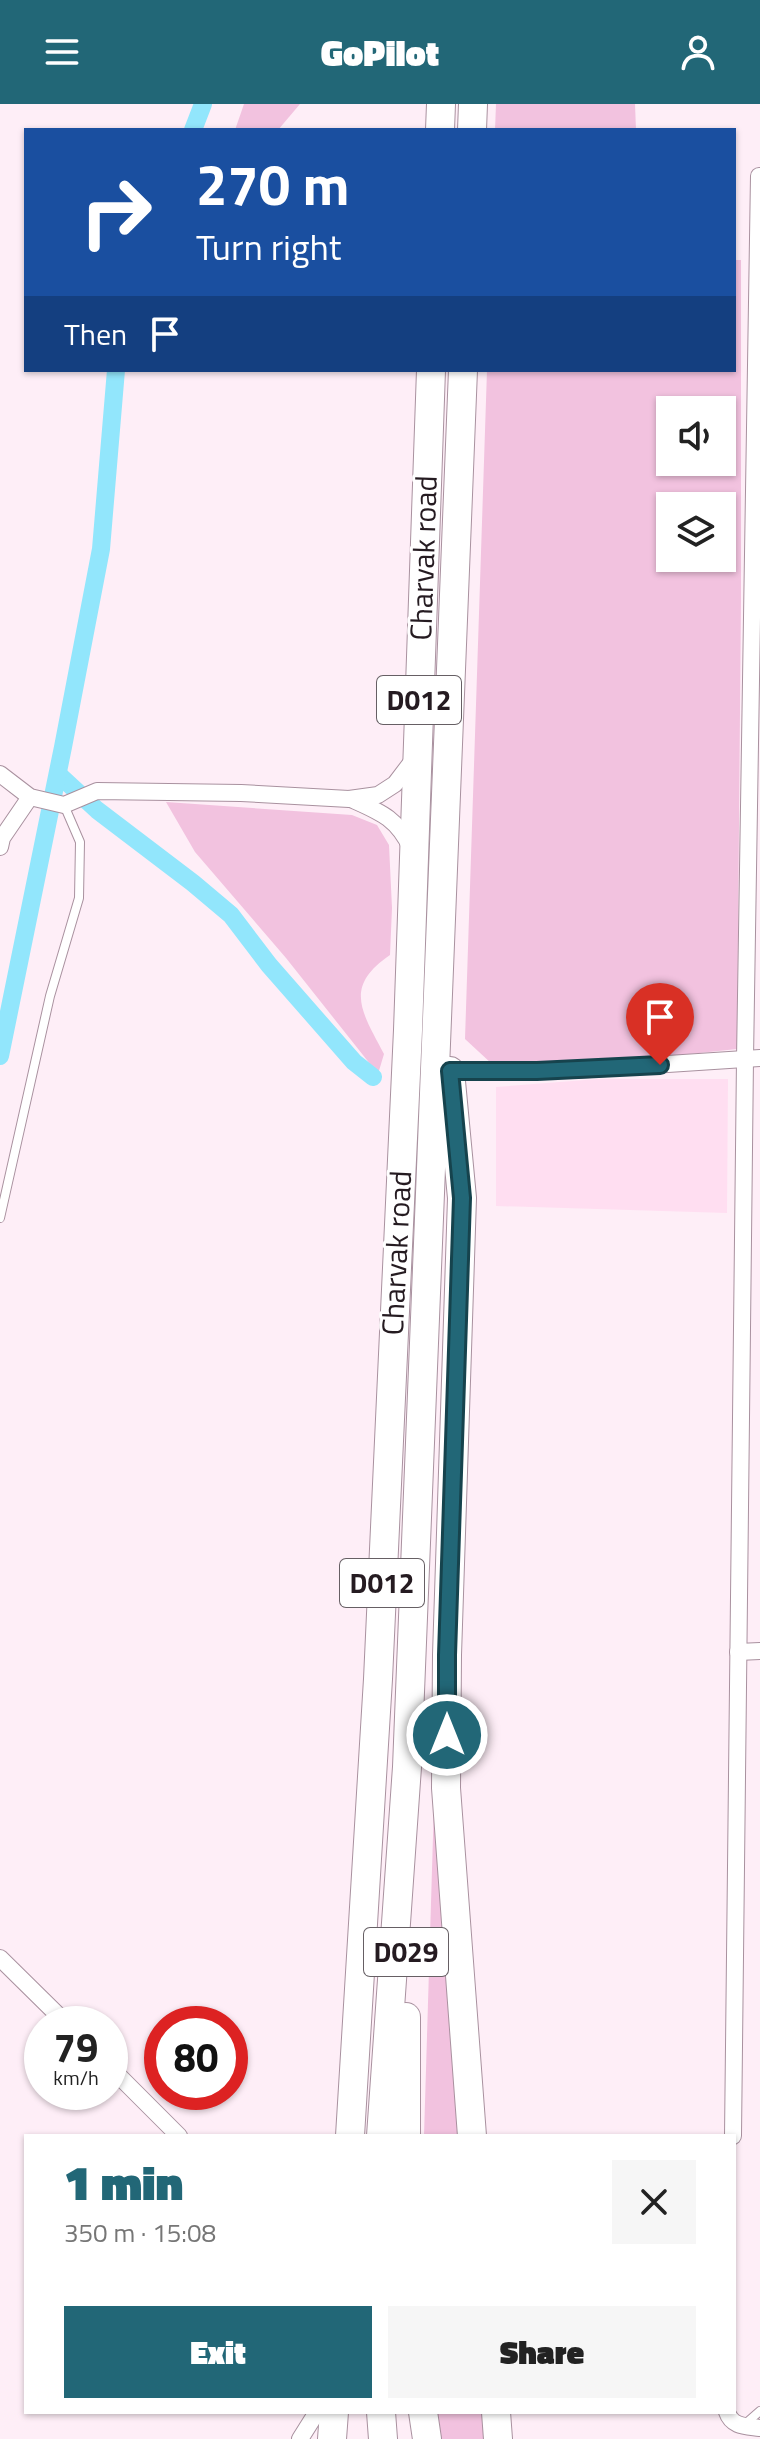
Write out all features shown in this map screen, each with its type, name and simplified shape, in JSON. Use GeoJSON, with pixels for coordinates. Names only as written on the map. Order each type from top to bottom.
{"type":"FeatureCollection","features":[{"type":"Feature","properties":{"kind":"highway"},"geometry":{"type":"LineString","coordinates":[[440,128],[441,104]]}},
{"type":"Feature","properties":{"kind":"highway"},"geometry":{"type":"LineString","coordinates":[[472,128],[473,104]]}},
{"type":"Feature","properties":{"kind":"highway","name":"Charvak road"},"geometry":{"type":"LineString","coordinates":[[350,2134],[379,1663],[408,1030],[431,372]]}},
{"type":"Feature","properties":{"kind":"highway","name":"Charvak road"},"geometry":{"type":"LineString","coordinates":[[381,2134],[407,1767],[463,372]]}},
{"type":"Feature","properties":{"kind":"highway"},"geometry":{"type":"LineString","coordinates":[[438,1010],[450,1071],[462,1198],[447,1655],[446,1788],[472,2134]]}},
{"type":"Feature","properties":{"kind":"highway","name":"Charvak road"},"geometry":{"type":"LineString","coordinates":[[406,2134],[407,1767]]}},
{"type":"Feature","properties":{"kind":"highway"},"geometry":{"type":"LineString","coordinates":[[332,2439],[334,2414]]}},
{"type":"Feature","properties":{"kind":"highway"},"geometry":{"type":"LineString","coordinates":[[350,2414],[352,2439]]}},
{"type":"Feature","properties":{"kind":"highway"},"geometry":{"type":"LineString","coordinates":[[381,2414],[383,2439]]}},
{"type":"Feature","properties":{"kind":"highway"},"geometry":{"type":"LineString","coordinates":[[423,2414],[427,2439]]}},
{"type":"Feature","properties":{"kind":"highway"},"geometry":{"type":"LineString","coordinates":[[496,2414],[498,2439]]}},
{"type":"Feature","properties":{"kind":"street"},"geometry":{"type":"LineString","coordinates":[[733,2134],[738,1652],[752,1058],[759,176]]}},
{"type":"Feature","properties":{"kind":"street"},"geometry":{"type":"LineString","coordinates":[[0,774],[30,797],[64,805],[97,791],[241,793],[349,799],[378,795],[395,784],[414,758],[418,745]]}},
{"type":"Feature","properties":{"kind":"street"},"geometry":{"type":"LineString","coordinates":[[0,847],[2,838],[30,797]]}},
{"type":"Feature","properties":{"kind":"street"},"geometry":{"type":"LineString","coordinates":[[349,799],[391,819],[405,835],[413,852]]}},
{"type":"Feature","properties":{"kind":"street"},"geometry":{"type":"LineString","coordinates":[[450,1071],[576,1070],[752,1058]]}},
{"type":"Feature","properties":{"kind":"street"},"geometry":{"type":"LineString","coordinates":[[738,1652],[760,1651]]}},
{"type":"Feature","properties":{"kind":"street"},"geometry":{"type":"LineString","coordinates":[[0,1958],[49,2006]]}},
{"type":"Feature","properties":{"kind":"street"},"geometry":{"type":"LineString","coordinates":[[128,2085],[177,2134]]}},
{"type":"Feature","properties":{"kind":"street"},"geometry":{"type":"LineString","coordinates":[[300,2439],[316,2414]]}},
{"type":"Feature","properties":{"kind":"street"},"geometry":{"type":"LineString","coordinates":[[728,2414],[732,2421],[752,2427]]}},
{"type":"Feature","properties":{"kind":"lane"},"geometry":{"type":"LineString","coordinates":[[0,1218],[50,996],[79,898],[80,842],[64,805]]}},
{"type":"Feature","properties":{"kind":"lane"},"geometry":{"type":"LineString","coordinates":[[752,2427],[760,2411]]}},
{"type":"Feature","properties":{"kind":"shaded area"},"geometry":{"type":"Polygon","coordinates":[[[244,104],[300,104],[280,128],[236,128],[244,104]]]}},
{"type":"Feature","properties":{"kind":"shaded area"},"geometry":{"type":"Polygon","coordinates":[[[496,104],[635,104],[636,128],[495,128],[496,104]]]}},
{"type":"Feature","properties":{"kind":"shaded area"},"geometry":{"type":"Polygon","coordinates":[[[736,260],[741,260],[737,1049],[596,1064],[492,1064],[465,1039],[487,372],[736,372],[736,260]]]}},
{"type":"Feature","properties":{"kind":"shaded area"},"geometry":{"type":"Polygon","coordinates":[[[166,802],[352,815],[377,825],[389,845],[392,908],[390,955],[366,978],[361,1001],[384,1054],[378,1074],[286,958],[195,852],[166,802]]]}},
{"type":"Feature","properties":{"kind":"shaded area"},"geometry":{"type":"Polygon","coordinates":[[[598,1079],[728,1079],[727,1213],[496,1206],[496,1087],[598,1079]]]}},
{"type":"Feature","properties":{"kind":"shaded area"},"geometry":{"type":"Polygon","coordinates":[[[434,1803],[463,2134],[424,2134],[434,1803]]]}},
{"type":"Feature","properties":{"kind":"shaded area"},"geometry":{"type":"Polygon","coordinates":[[[437,2414],[483,2414],[485,2439],[440,2439],[437,2414]]]}},
{"type":"Feature","properties":{"kind":"waterway"},"geometry":{"type":"LineString","coordinates":[[194,128],[203,104]]}},
{"type":"Feature","properties":{"kind":"waterway"},"geometry":{"type":"LineString","coordinates":[[0,1056],[101,549],[116,372]]}},
{"type":"Feature","properties":{"kind":"waterway"},"geometry":{"type":"LineString","coordinates":[[58,774],[97,810],[231,915],[269,965],[354,1062],[373,1077]]}},
{"type":"Feature","properties":{"kind":"route"},"geometry":{"type":"LineString","coordinates":[[447,1735],[462,1198],[450,1071],[576,1070],[660,1065]]}}]}
